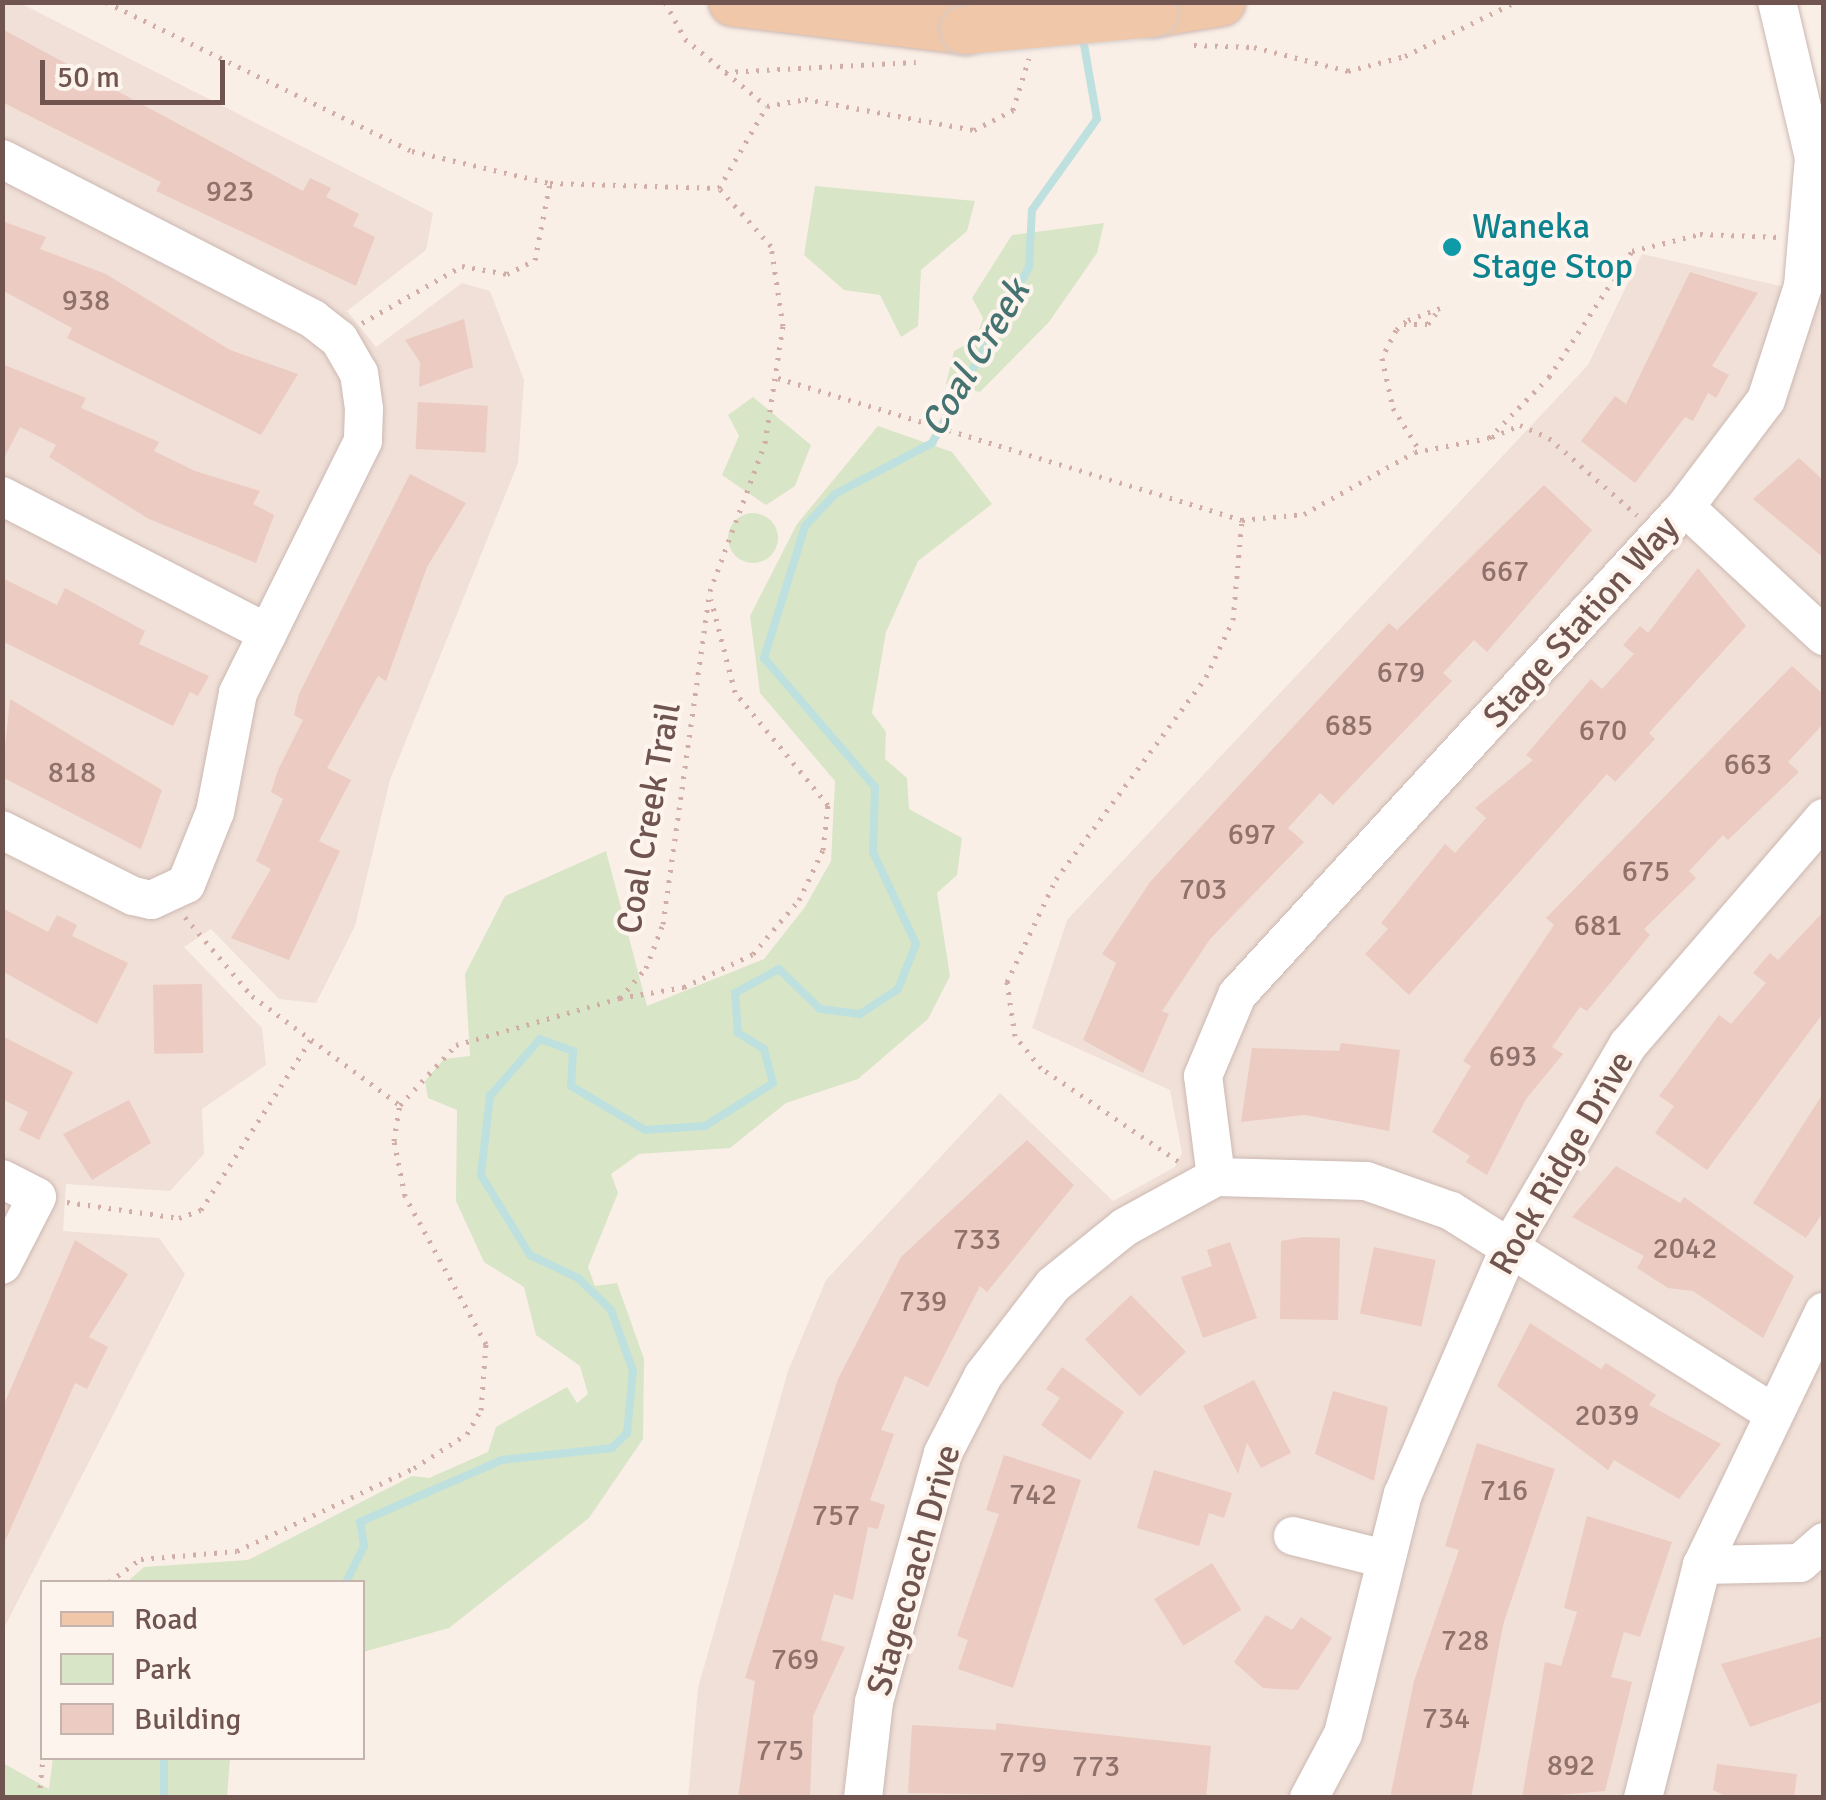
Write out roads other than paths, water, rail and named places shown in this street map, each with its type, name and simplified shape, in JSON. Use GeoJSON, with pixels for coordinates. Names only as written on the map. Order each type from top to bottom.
{"type":"FeatureCollection","features":[{"type":"Feature","properties":{"kind":"main road"},"geometry":{"type":"LineString","coordinates":[[733,2],[965,30],[1163,30],[1221,2]]}},
{"type":"Feature","properties":{"kind":"street","name":"Stage Station Way"},"geometry":{"type":"LineString","coordinates":[[1216,1176],[1203,1076],[1237,996],[1685,507],[1766,400],[1804,286],[1814,158],[1777,2]]}},
{"type":"Feature","properties":{"kind":"street"},"geometry":{"type":"LineString","coordinates":[[2,159],[339,339],[359,373],[363,441],[229,716],[201,858],[168,896],[133,896],[2,830]]}},
{"type":"Feature","properties":{"kind":"street"},"geometry":{"type":"LineString","coordinates":[[2,496],[268,632]]}},
{"type":"Feature","properties":{"kind":"street"},"geometry":{"type":"LineString","coordinates":[[1685,507],[1824,636]]}},
{"type":"Feature","properties":{"kind":"street","name":"Rock Ridge Drive"},"geometry":{"type":"LineString","coordinates":[[1310,1798],[1343,1734],[1403,1494],[1511,1245],[1628,1045],[1824,818]]}},
{"type":"Feature","properties":{"kind":"street"},"geometry":{"type":"LineString","coordinates":[[1216,1176],[1366,1181],[1452,1211],[1770,1411]]}},
{"type":"Feature","properties":{"kind":"street","name":"Stagecoach Drive"},"geometry":{"type":"LineString","coordinates":[[863,1798],[874,1702],[944,1454],[983,1376],[1053,1284],[1125,1226],[1216,1176]]}},
{"type":"Feature","properties":{"kind":"street"},"geometry":{"type":"LineString","coordinates":[[2,1179],[37,1197],[2,1265]]}},
{"type":"Feature","properties":{"kind":"street"},"geometry":{"type":"LineString","coordinates":[[1643,1798],[1702,1565],[1770,1411],[1824,1312]]}},
{"type":"Feature","properties":{"kind":"street"},"geometry":{"type":"LineString","coordinates":[[1293,1536],[1385,1559]]}},
{"type":"Feature","properties":{"kind":"street"},"geometry":{"type":"LineString","coordinates":[[1702,1565],[1800,1563],[1824,1542]]}},
{"type":"Feature","properties":{"kind":"waterway","name":"Coal Creek"},"geometry":{"type":"LineString","coordinates":[[347,1580],[364,1546],[360,1522],[502,1460],[612,1448],[627,1433],[633,1371],[611,1310],[578,1278],[530,1255],[481,1175],[490,1096],[540,1039],[573,1051],[571,1086],[645,1130],[705,1126],[773,1083],[764,1049],[738,1033],[735,993],[779,969],[820,1009],[860,1014],[898,989],[916,944],[873,852],[875,787],[764,658],[805,526],[835,494],[932,443],[1029,267],[1032,210],[1097,119],[1082,33]]}},
{"type":"Feature","properties":{"kind":"waterway","name":"Coal Creek"},"geometry":{"type":"LineString","coordinates":[[164,1760],[164,1798]]}},
{"type":"Feature","properties":{"kind":"place","name":"Waneka Stage Stop"},"geometry":{"type":"Point","coordinates":[1452,247]}}]}
